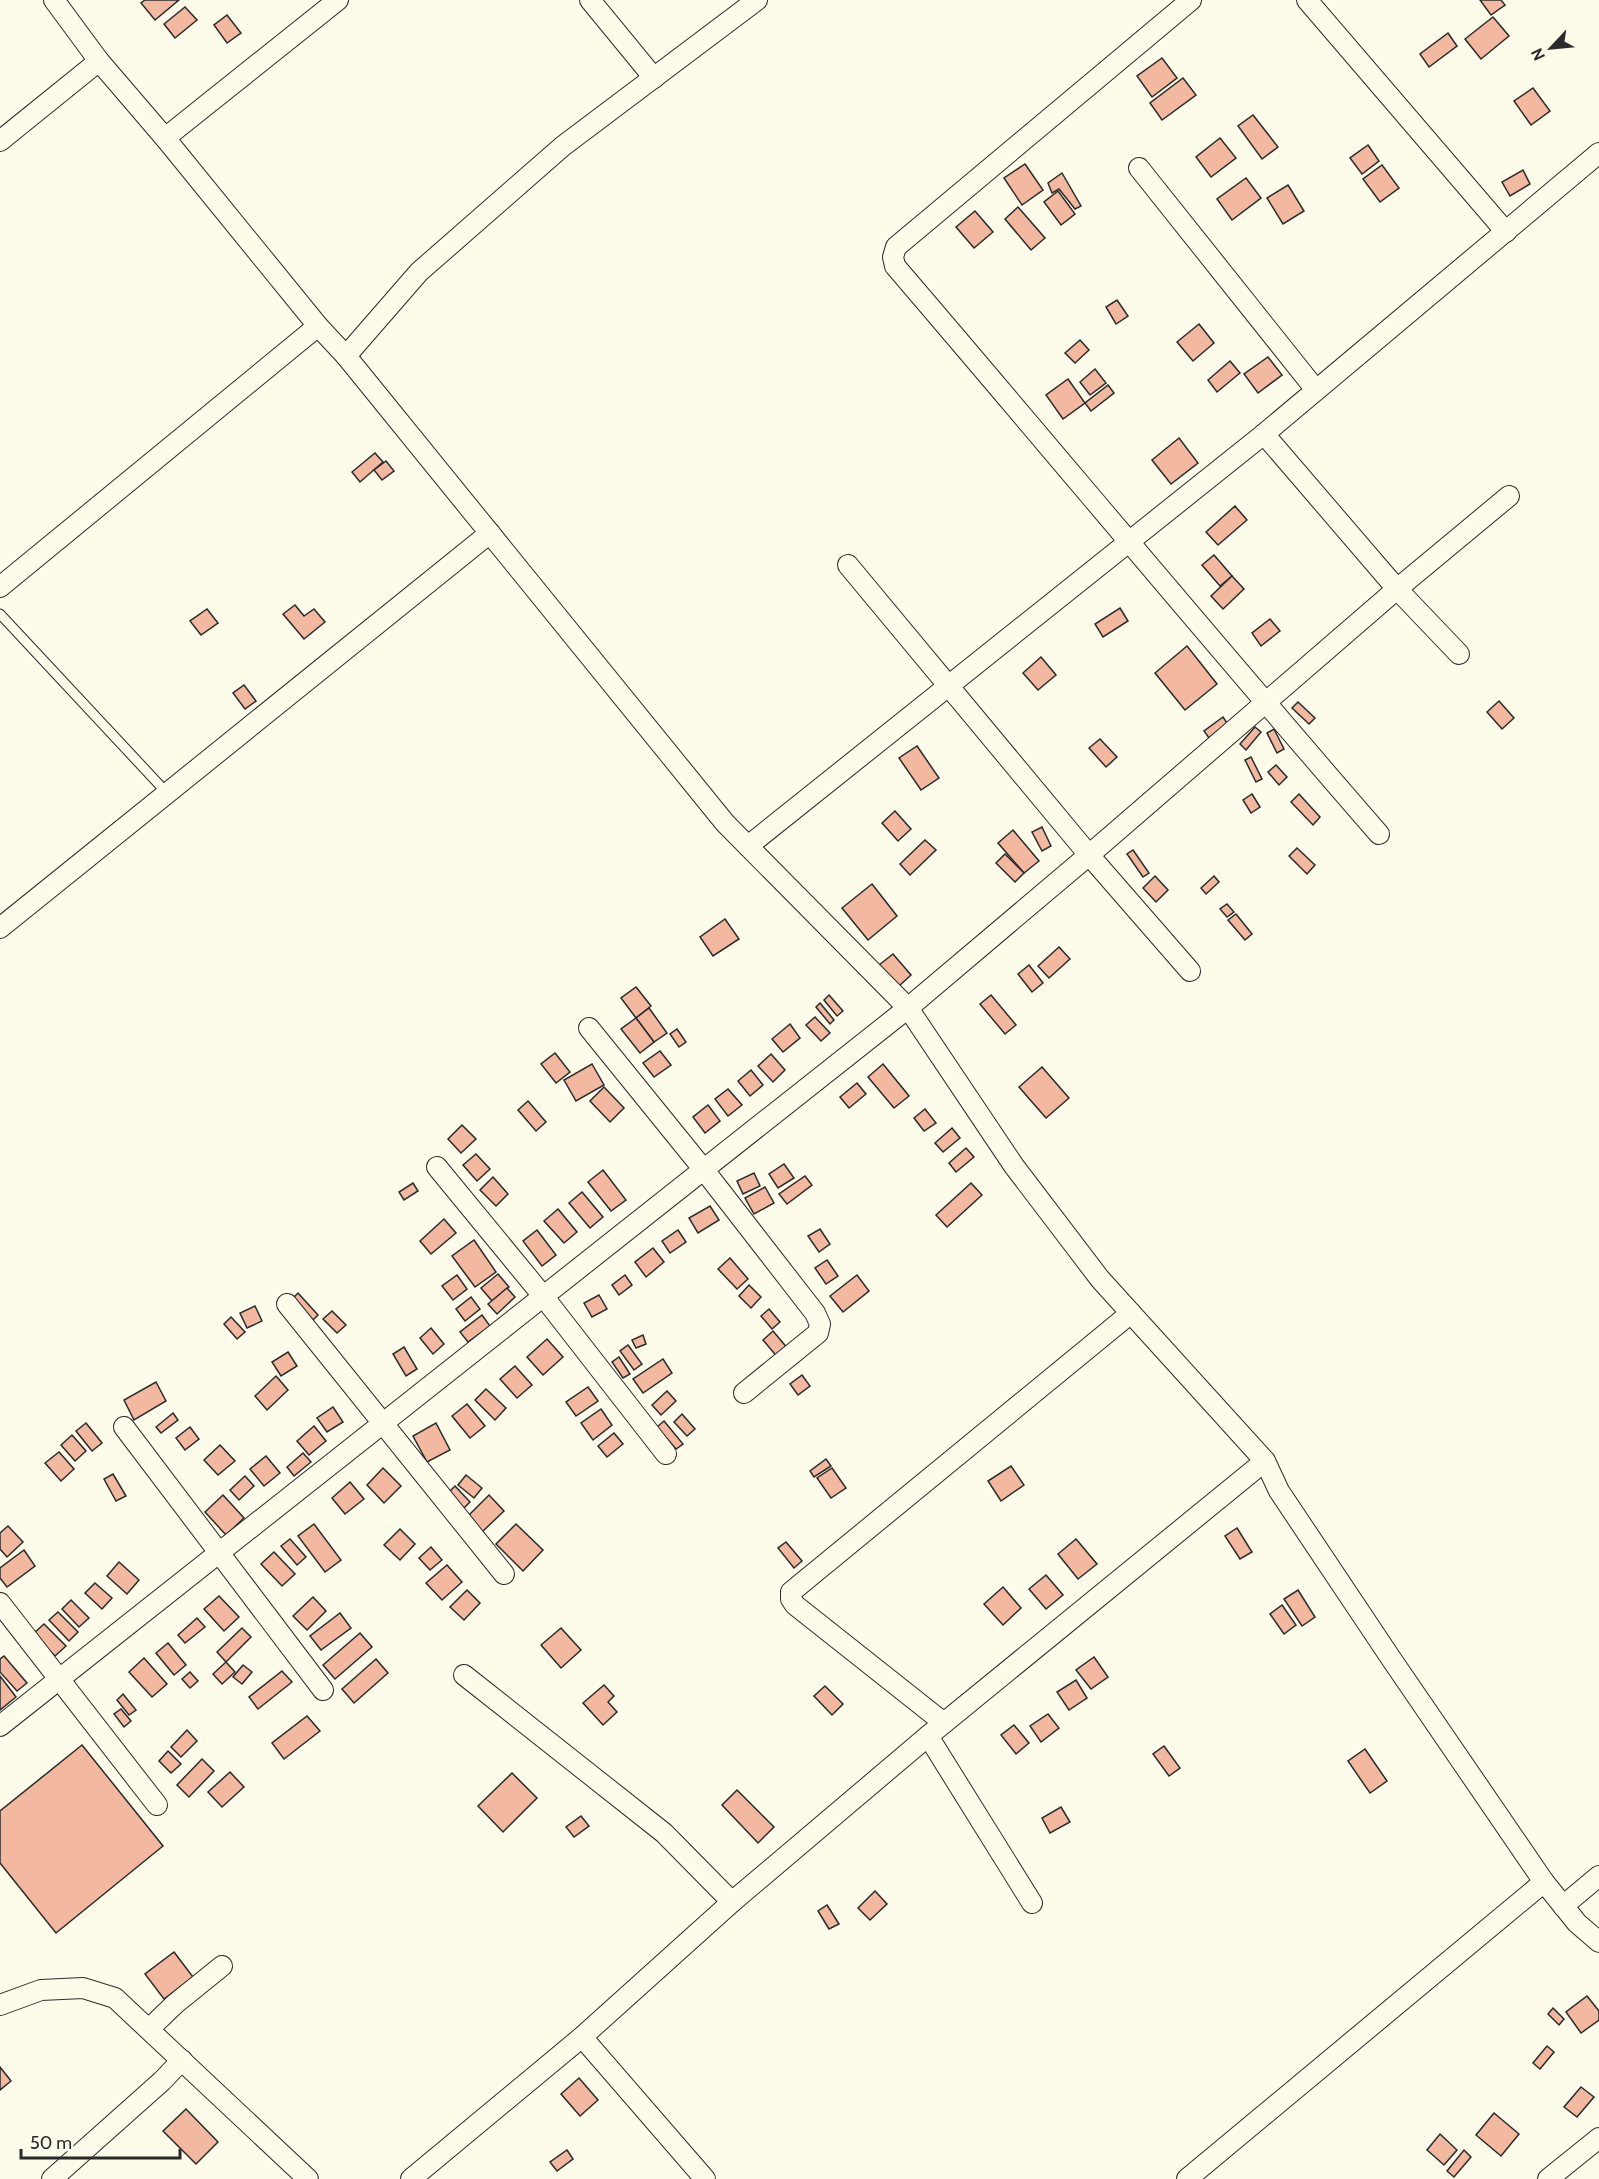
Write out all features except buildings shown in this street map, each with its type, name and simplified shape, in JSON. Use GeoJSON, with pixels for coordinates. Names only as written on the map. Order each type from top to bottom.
{"type":"FeatureCollection","features":[{"type":"Feature","properties":{"kind":"street"},"geometry":{"type":"LineString","coordinates":[[54,0],[99,62],[165,138],[318,327],[345,356],[725,823],[908,1008],[1014,1166],[1100,1279],[1265,1461],[1279,1491],[1544,1882],[1577,1923],[1599,1942]]}},
{"type":"Feature","properties":{"kind":"street"},"geometry":{"type":"LineString","coordinates":[[165,138],[338,0]]}},
{"type":"Feature","properties":{"kind":"street"},"geometry":{"type":"LineString","coordinates":[[590,0],[654,78]]}},
{"type":"Feature","properties":{"kind":"street"},"geometry":{"type":"LineString","coordinates":[[345,356],[419,272],[563,146],[757,0]]}},
{"type":"Feature","properties":{"kind":"street"},"geometry":{"type":"LineString","coordinates":[[1191,0],[896,247],[893,257],[895,266],[1379,834]]}},
{"type":"Feature","properties":{"kind":"street"},"geometry":{"type":"LineString","coordinates":[[1307,0],[1506,232]]}},
{"type":"Feature","properties":{"kind":"street"},"geometry":{"type":"LineString","coordinates":[[0,141],[99,62]]}},
{"type":"Feature","properties":{"kind":"street"},"geometry":{"type":"LineString","coordinates":[[748,846],[1264,434],[1599,153]]}},
{"type":"Feature","properties":{"kind":"street"},"geometry":{"type":"LineString","coordinates":[[1139,168],[1316,390]]}},
{"type":"Feature","properties":{"kind":"street"},"geometry":{"type":"LineString","coordinates":[[0,587],[318,327]]}},
{"type":"Feature","properties":{"kind":"street"},"geometry":{"type":"LineString","coordinates":[[1264,434],[1397,590],[1459,654]]}},
{"type":"Feature","properties":{"kind":"street"},"geometry":{"type":"LineString","coordinates":[[0,1726],[908,1008],[1509,496]]}},
{"type":"Feature","properties":{"kind":"street"},"geometry":{"type":"LineString","coordinates":[[0,928],[490,533]]}},
{"type":"Feature","properties":{"kind":"street"},"geometry":{"type":"LineString","coordinates":[[848,565],[1089,855],[1190,970]]}},
{"type":"Feature","properties":{"kind":"street"},"geometry":{"type":"LineString","coordinates":[[589,1028],[704,1170],[815,1314],[820,1324],[818,1333],[744,1393]]}},
{"type":"Feature","properties":{"kind":"street"},"geometry":{"type":"LineString","coordinates":[[437,1167],[543,1296],[666,1454]]}},
{"type":"Feature","properties":{"kind":"street"},"geometry":{"type":"LineString","coordinates":[[287,1304],[504,1574]]}},
{"type":"Feature","properties":{"kind":"street"},"geometry":{"type":"LineString","coordinates":[[944,1723],[795,1605],[791,1599],[791,1592],[1131,1313]]}},
{"type":"Feature","properties":{"kind":"street"},"geometry":{"type":"LineString","coordinates":[[124,1427],[323,1690]]}},
{"type":"Feature","properties":{"kind":"street"},"geometry":{"type":"LineString","coordinates":[[411,2179],[582,2037],[732,1902],[928,1736],[1265,1461]]}},
{"type":"Feature","properties":{"kind":"street"},"geometry":{"type":"LineString","coordinates":[[0,1603],[157,1804]]}},
{"type":"Feature","properties":{"kind":"street"},"geometry":{"type":"LineString","coordinates":[[464,1676],[664,1833],[732,1902]]}},
{"type":"Feature","properties":{"kind":"street"},"geometry":{"type":"LineString","coordinates":[[928,1736],[1032,1903]]}},
{"type":"Feature","properties":{"kind":"street"},"geometry":{"type":"LineString","coordinates":[[1563,1906],[1599,1876]]}},
{"type":"Feature","properties":{"kind":"street"},"geometry":{"type":"LineString","coordinates":[[1187,2179],[1544,1882]]}},
{"type":"Feature","properties":{"kind":"street"},"geometry":{"type":"LineString","coordinates":[[150,2028],[175,2004],[222,1966]]}},
{"type":"Feature","properties":{"kind":"street"},"geometry":{"type":"LineString","coordinates":[[0,2005],[41,1990],[82,1988],[115,1998],[150,2028],[308,2179]]}},
{"type":"Feature","properties":{"kind":"street"},"geometry":{"type":"LineString","coordinates":[[582,2037],[705,2179]]}},
{"type":"Feature","properties":{"kind":"street"},"geometry":{"type":"LineString","coordinates":[[52,2179],[162,2081],[182,2060]]}},
{"type":"Feature","properties":{"kind":"street"},"geometry":{"type":"LineString","coordinates":[[1548,2179],[1599,2138]]}},
{"type":"Feature","properties":{"kind":"lane"},"geometry":{"type":"LineString","coordinates":[[0,614],[167,793]]}}]}
